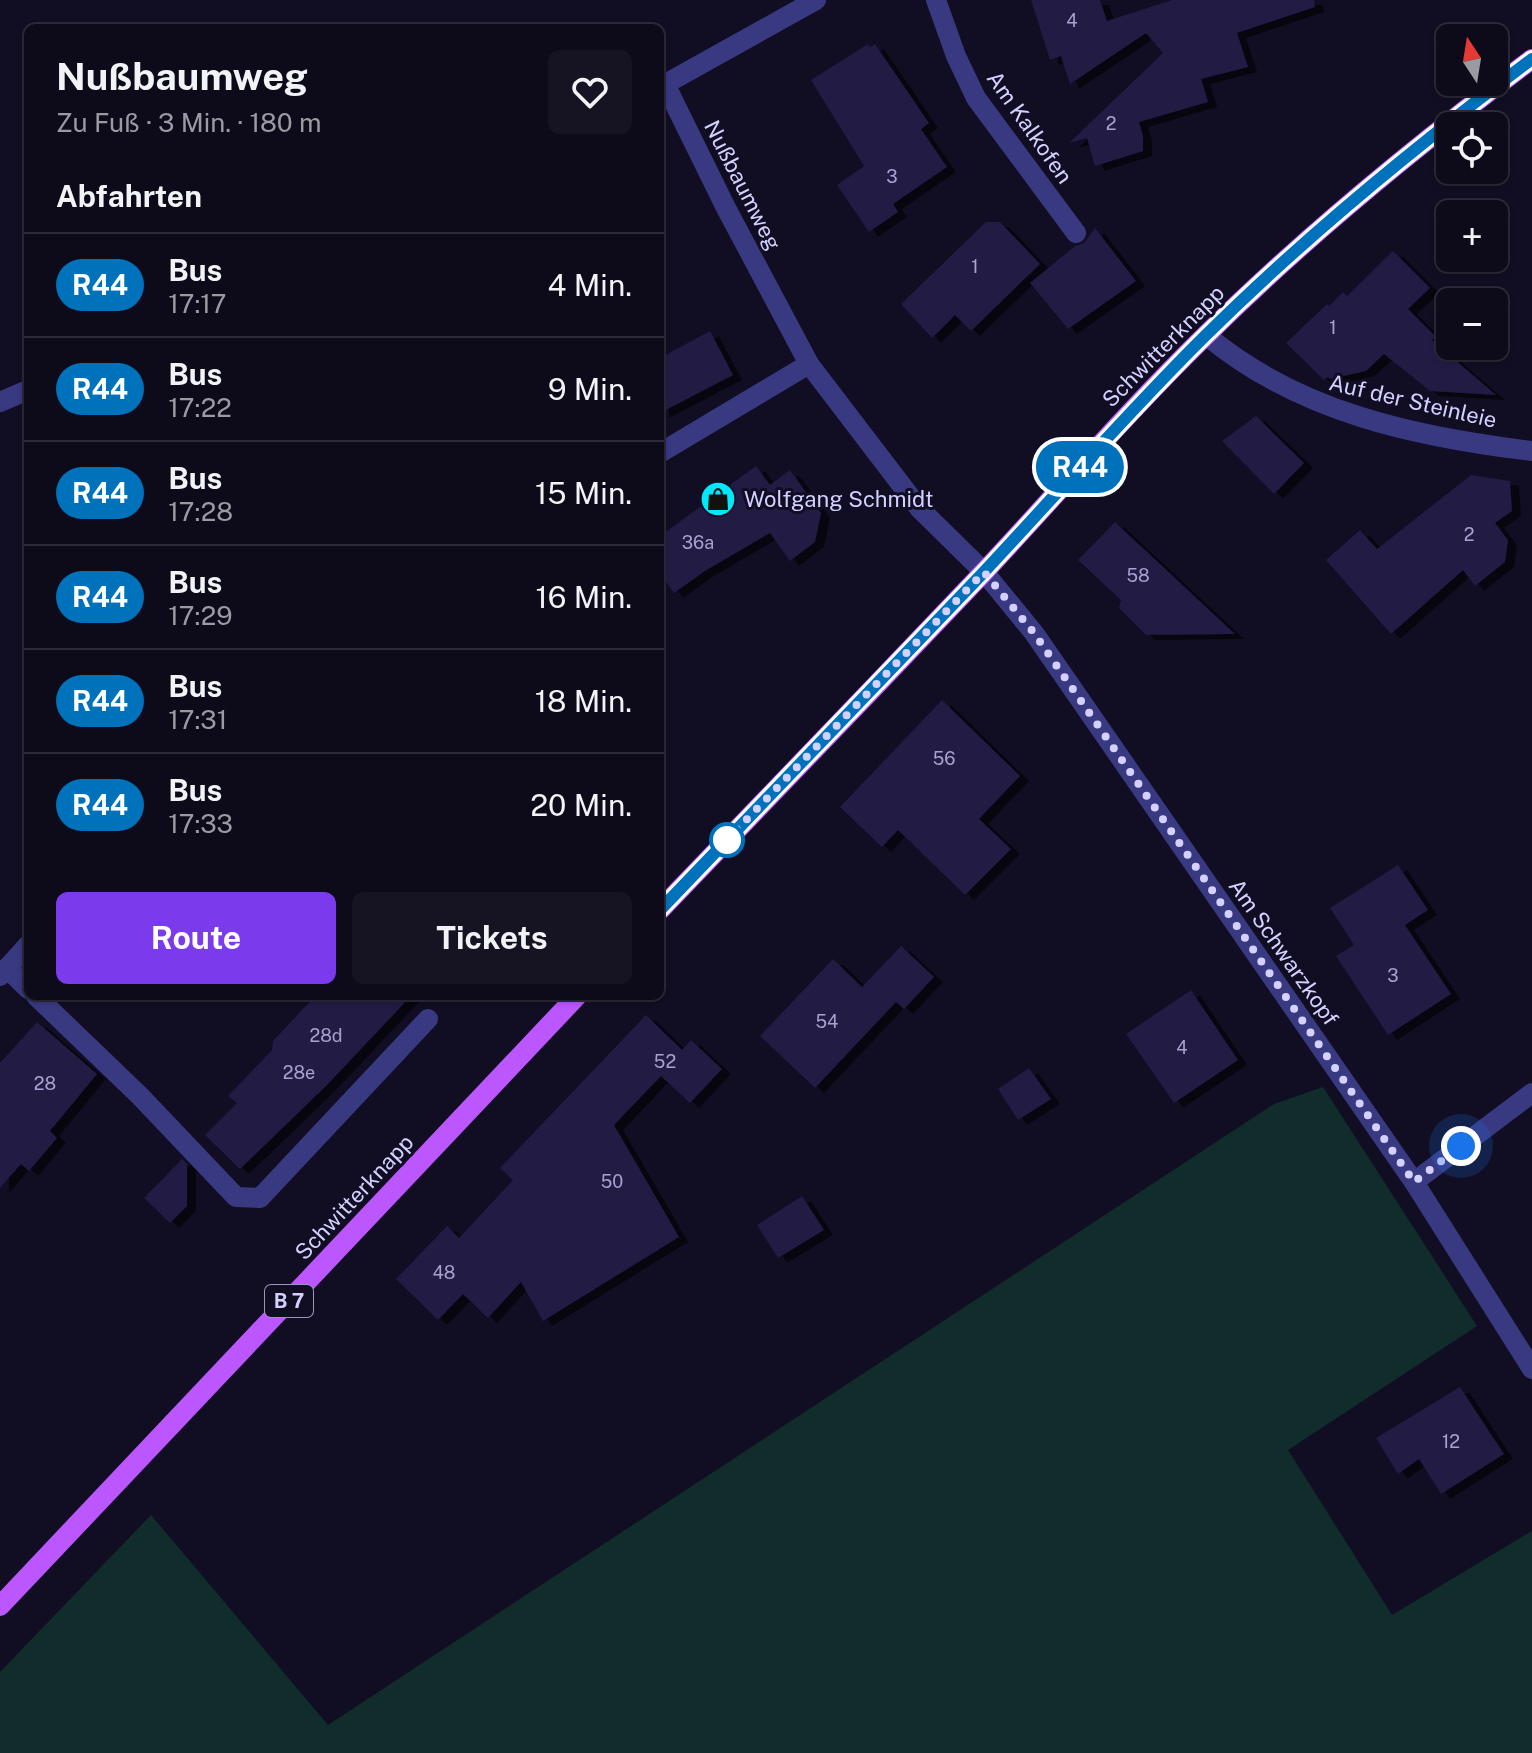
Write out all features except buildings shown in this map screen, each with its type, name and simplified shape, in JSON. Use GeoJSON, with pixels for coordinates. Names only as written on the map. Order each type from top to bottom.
{"type":"FeatureCollection","features":[{"type":"Feature","properties":{"kind":"main road","name":"Schwitterknapp"},"geometry":{"type":"LineString","coordinates":[[664,906],[1206,335],[1330,219],[1424,140],[1532,59]]}},
{"type":"Feature","properties":{"kind":"main road","name":"Schwitterknapp"},"geometry":{"type":"LineString","coordinates":[[0,1606],[573,1000]]}},
{"type":"Feature","properties":{"kind":"street"},"geometry":{"type":"LineString","coordinates":[[664,84],[816,0]]}},
{"type":"Feature","properties":{"kind":"street","name":"Am Kalkofen"},"geometry":{"type":"LineString","coordinates":[[936,0],[956,56],[976,98],[1076,233]]}},
{"type":"Feature","properties":{"kind":"street","name":"Nußbaumweg"},"geometry":{"type":"LineString","coordinates":[[664,87],[809,364],[919,508],[984,572]]}},
{"type":"Feature","properties":{"kind":"street","name":"Auf der Steinleie"},"geometry":{"type":"LineString","coordinates":[[1206,335],[1268,379],[1317,403],[1357,417],[1453,439],[1532,451]]}},
{"type":"Feature","properties":{"kind":"street"},"geometry":{"type":"LineString","coordinates":[[664,451],[809,364]]}},
{"type":"Feature","properties":{"kind":"street"},"geometry":{"type":"LineString","coordinates":[[0,402],[24,392]]}},
{"type":"Feature","properties":{"kind":"street","name":"Am Schwarzkopf"},"geometry":{"type":"LineString","coordinates":[[984,572],[1034,633],[1414,1182],[1532,1369]]}},
{"type":"Feature","properties":{"kind":"street"},"geometry":{"type":"LineString","coordinates":[[24,949],[3,972],[24,986]]}},
{"type":"Feature","properties":{"kind":"street"},"geometry":{"type":"LineString","coordinates":[[40,1000],[140,1096],[236,1197],[260,1198],[428,1019]]}},
{"type":"Feature","properties":{"kind":"street"},"geometry":{"type":"LineString","coordinates":[[1414,1182],[1532,1093]]}},
{"type":"Feature","properties":{"kind":"green space"},"geometry":{"type":"Polygon","coordinates":[[[1323,1087],[1477,1326],[1288,1450],[1392,1615],[1532,1531],[1532,1753],[0,1753],[0,1672],[151,1515],[328,1725],[1274,1104],[1323,1087]]]}},
{"type":"Feature","properties":{"kind":"bus line","name":"R44"},"geometry":{"type":"LineString","coordinates":[[664,906],[1206,335],[1330,219],[1424,140],[1532,59]]}},
{"type":"Feature","properties":{"kind":"place","name":"Wolfgang Schmidt"},"geometry":{"type":"Point","coordinates":[718,499]}},
{"type":"Feature","properties":{"kind":"route"},"geometry":{"type":"LineString","coordinates":[[727,840],[984,572],[1034,633],[1414,1182],[1461,1146]]}}]}
